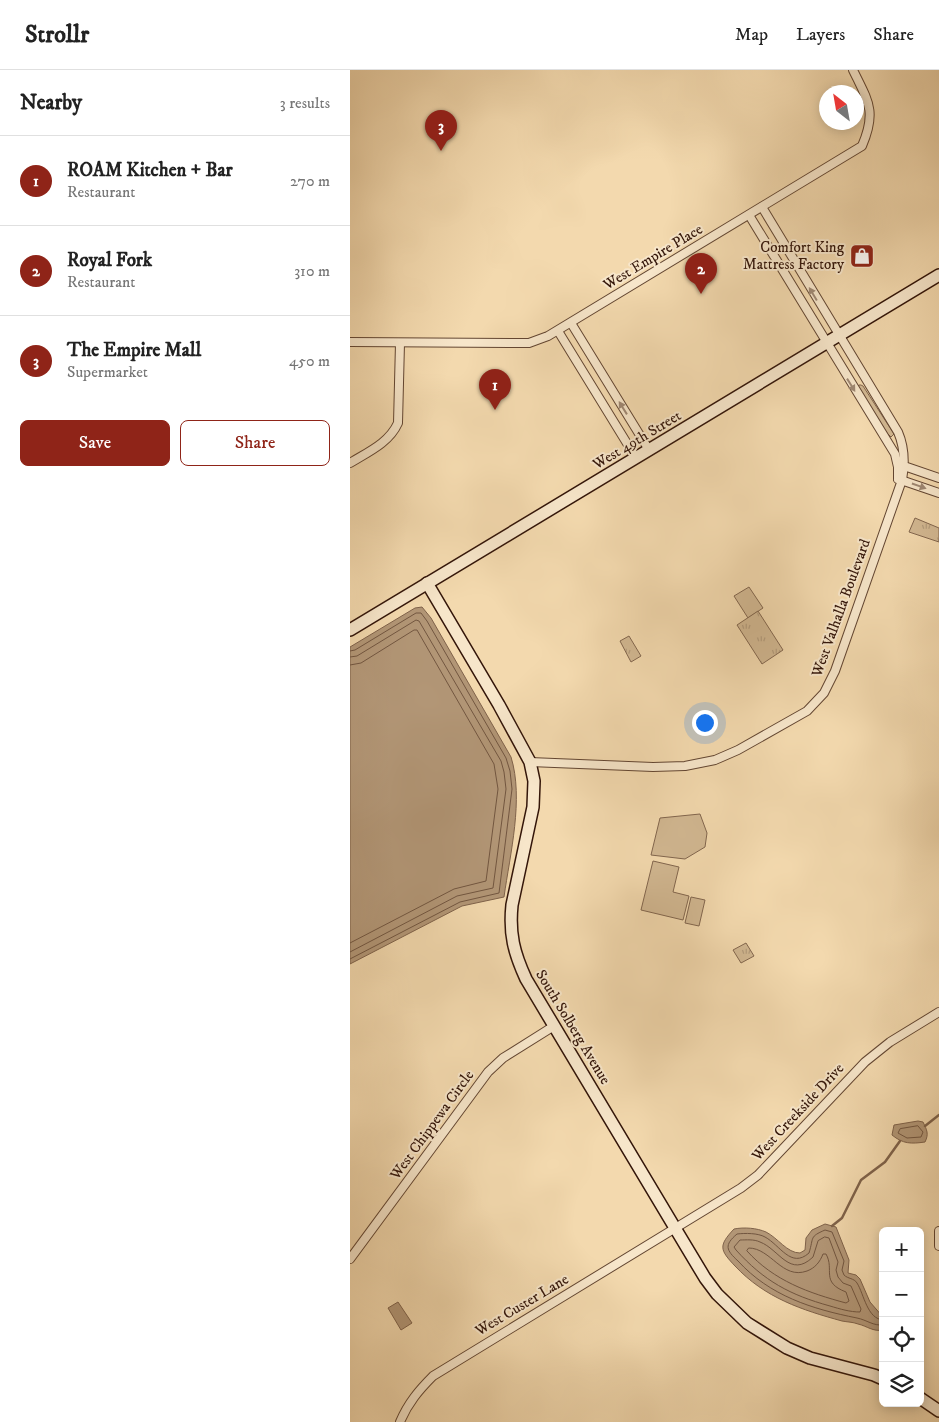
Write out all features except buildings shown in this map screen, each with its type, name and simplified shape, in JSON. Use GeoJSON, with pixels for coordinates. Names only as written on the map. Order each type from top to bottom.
{"type":"FeatureCollection","features":[{"type":"Feature","properties":{"kind":"main road","name":"West 49th Street"},"geometry":{"type":"LineString","coordinates":[[350,630],[939,274]]}},
{"type":"Feature","properties":{"kind":"main road","name":"South Solberg Avenue"},"geometry":{"type":"LineString","coordinates":[[426,583],[499,705],[530,762],[534,780],[533,807],[512,905],[511,930],[516,958],[526,979],[675,1228],[718,1294],[747,1323],[787,1348],[802,1355],[879,1377]]}},
{"type":"Feature","properties":{"kind":"main road"},"geometry":{"type":"LineString","coordinates":[[924,1401],[939,1411]]}},
{"type":"Feature","properties":{"kind":"street","name":"West Empire Place"},"geometry":{"type":"LineString","coordinates":[[350,342],[529,343],[558,331],[862,146],[871,118],[868,100],[853,70]]}},
{"type":"Feature","properties":{"kind":"street"},"geometry":{"type":"LineString","coordinates":[[762,207],[838,336]]}},
{"type":"Feature","properties":{"kind":"street"},"geometry":{"type":"LineString","coordinates":[[749,215],[826,343]]}},
{"type":"Feature","properties":{"kind":"street"},"geometry":{"type":"LineString","coordinates":[[571,323],[649,450]]}},
{"type":"Feature","properties":{"kind":"street"},"geometry":{"type":"LineString","coordinates":[[558,331],[636,458]]}},
{"type":"Feature","properties":{"kind":"street","name":"West Valhalla Boulevard"},"geometry":{"type":"LineString","coordinates":[[530,762],[653,767],[705,763],[738,750],[807,711],[824,693],[835,671],[898,489],[904,450],[898,432],[838,336]]}},
{"type":"Feature","properties":{"kind":"street"},"geometry":{"type":"LineString","coordinates":[[350,463],[384,442],[394,431],[398,423],[400,343]]}},
{"type":"Feature","properties":{"kind":"street","name":"West Valhalla Boulevard"},"geometry":{"type":"LineString","coordinates":[[826,343],[902,466]]}},
{"type":"Feature","properties":{"kind":"street"},"geometry":{"type":"LineString","coordinates":[[902,466],[939,478]]}},
{"type":"Feature","properties":{"kind":"street"},"geometry":{"type":"LineString","coordinates":[[900,479],[939,493]]}},
{"type":"Feature","properties":{"kind":"street","name":"West Creekside Drive"},"geometry":{"type":"LineString","coordinates":[[675,1228],[749,1183],[865,1062],[890,1042],[939,1012]]}},
{"type":"Feature","properties":{"kind":"street","name":"West Chippewa Circle"},"geometry":{"type":"LineString","coordinates":[[350,1259],[488,1072],[503,1058],[554,1026]]}},
{"type":"Feature","properties":{"kind":"street","name":"West Custer Lane"},"geometry":{"type":"LineString","coordinates":[[400,1422],[405,1409],[418,1390],[433,1376],[675,1228]]}},
{"type":"Feature","properties":{"kind":"street"},"geometry":{"type":"LineString","coordinates":[[939,1230],[939,1246]]}},
{"type":"Feature","properties":{"kind":"green space"},"geometry":{"type":"Polygon","coordinates":[[[859,385],[863,386],[894,434],[891,437],[858,387],[859,385]]]}},
{"type":"Feature","properties":{"kind":"green space"},"geometry":{"type":"Polygon","coordinates":[[[915,518],[939,528],[939,542],[909,532],[915,518]]]}},
{"type":"Feature","properties":{"kind":"green space"},"geometry":{"type":"Polygon","coordinates":[[[749,587],[763,608],[748,618],[734,596],[749,587]]]}},
{"type":"Feature","properties":{"kind":"green space"},"geometry":{"type":"Polygon","coordinates":[[[758,611],[783,650],[762,664],[737,625],[758,611]]]}},
{"type":"Feature","properties":{"kind":"green space"},"geometry":{"type":"Polygon","coordinates":[[[629,636],[641,656],[631,662],[620,641],[629,636]]]}},
{"type":"Feature","properties":{"kind":"green space"},"geometry":{"type":"Polygon","coordinates":[[[700,814],[707,833],[705,847],[685,859],[651,855],[660,818],[700,814]]]}},
{"type":"Feature","properties":{"kind":"green space"},"geometry":{"type":"Polygon","coordinates":[[[653,861],[679,867],[673,892],[689,896],[683,920],[641,910],[653,861]]]}},
{"type":"Feature","properties":{"kind":"green space"},"geometry":{"type":"Polygon","coordinates":[[[691,897],[705,900],[699,926],[685,923],[691,897]]]}},
{"type":"Feature","properties":{"kind":"green space"},"geometry":{"type":"Polygon","coordinates":[[[746,943],[754,956],[741,963],[733,950],[746,943]]]}},
{"type":"Feature","properties":{"kind":"water"},"geometry":{"type":"Polygon","coordinates":[[[422,607],[431,618],[511,757],[515,773],[516,808],[515,827],[504,897],[462,906],[350,964],[350,647],[415,608],[422,607]]]}},
{"type":"Feature","properties":{"kind":"water"},"geometry":{"type":"Polygon","coordinates":[[[918,1121],[923,1122],[926,1130],[927,1137],[925,1142],[907,1143],[892,1135],[894,1125],[918,1121]]]}},
{"type":"Feature","properties":{"kind":"water"},"geometry":{"type":"Polygon","coordinates":[[[825,1224],[836,1227],[849,1260],[848,1273],[856,1275],[860,1279],[870,1302],[879,1312],[879,1330],[827,1317],[771,1295],[759,1287],[730,1261],[723,1248],[725,1240],[734,1229],[750,1228],[766,1232],[791,1251],[800,1253],[805,1250],[806,1238],[812,1230],[825,1224]]]}},
{"type":"Feature","properties":{"kind":"water"},"geometry":{"type":"Polygon","coordinates":[[[398,1302],[412,1323],[401,1330],[388,1308],[398,1302]]]}},
{"type":"Feature","properties":{"kind":"waterway"},"geometry":{"type":"LineString","coordinates":[[925,1126],[939,1115]]}},
{"type":"Feature","properties":{"kind":"waterway"},"geometry":{"type":"LineString","coordinates":[[832,1226],[842,1218],[861,1180],[885,1162],[900,1141]]}},
{"type":"Feature","properties":{"kind":"place","name":"The Empire Mall"},"geometry":{"type":"Point","coordinates":[441,151]}},
{"type":"Feature","properties":{"kind":"place","name":"Comfort King Mattress Factory"},"geometry":{"type":"Point","coordinates":[862,256]}},
{"type":"Feature","properties":{"kind":"place","name":"Royal Fork"},"geometry":{"type":"Point","coordinates":[701,294]}},
{"type":"Feature","properties":{"kind":"place","name":"ROAM Kitchen + Bar"},"geometry":{"type":"Point","coordinates":[495,410]}}]}
